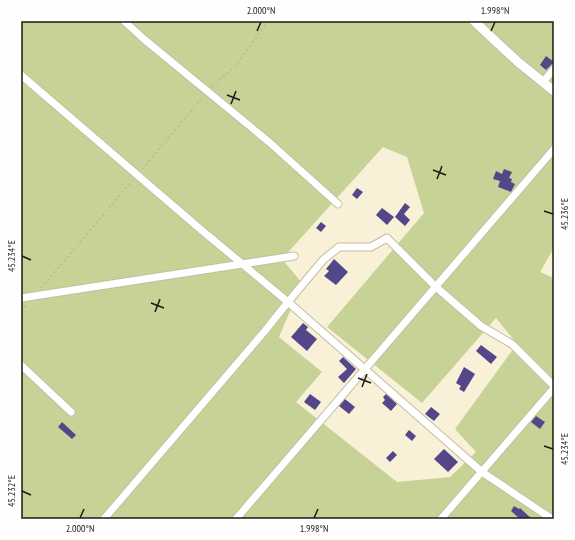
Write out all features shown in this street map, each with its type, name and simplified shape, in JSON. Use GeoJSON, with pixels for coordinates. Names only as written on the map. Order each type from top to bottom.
{"type":"FeatureCollection","features":[{"type":"Feature","properties":{"kind":"street"},"geometry":{"type":"LineString","coordinates":[[124,21],[269,142],[338,204]]}},
{"type":"Feature","properties":{"kind":"street"},"geometry":{"type":"LineString","coordinates":[[474,21],[554,91]]}},
{"type":"Feature","properties":{"kind":"street"},"geometry":{"type":"LineString","coordinates":[[544,82],[554,69]]}},
{"type":"Feature","properties":{"kind":"street"},"geometry":{"type":"LineString","coordinates":[[21,76],[288,302],[482,472],[552,519]]}},
{"type":"Feature","properties":{"kind":"street"},"geometry":{"type":"LineString","coordinates":[[236,519],[366,370],[554,149]]}},
{"type":"Feature","properties":{"kind":"street"},"geometry":{"type":"LineString","coordinates":[[104,519],[264,332],[323,260],[339,247],[371,247],[384,236],[436,287],[481,326],[512,344],[554,387],[441,519]]}},
{"type":"Feature","properties":{"kind":"street"},"geometry":{"type":"LineString","coordinates":[[21,298],[294,256]]}},
{"type":"Feature","properties":{"kind":"street"},"geometry":{"type":"LineString","coordinates":[[21,365],[71,412]]}},
{"type":"Feature","properties":{"kind":"path"},"geometry":{"type":"LineString","coordinates":[[21,311],[208,92],[236,65],[268,21]]}},
{"type":"Feature","properties":{"kind":"green space"},"geometry":{"type":"Polygon","coordinates":[[[21,21],[554,21],[554,248],[540,272],[554,278],[554,519],[21,519],[21,21]],[[383,147],[282,259],[302,283],[279,337],[322,372],[296,402],[397,482],[450,477],[476,452],[455,429],[517,344],[496,318],[422,403],[327,327],[424,213],[407,157],[383,147]]]}},
{"type":"Feature","properties":{"kind":"building"},"geometry":{"type":"Polygon","coordinates":[[[546,56],[554,62],[546,70],[540,65],[546,56]]]}},
{"type":"Feature","properties":{"kind":"building"},"geometry":{"type":"Polygon","coordinates":[[[504,169],[512,172],[509,178],[512,179],[511,182],[515,184],[511,192],[498,187],[500,181],[493,179],[496,171],[502,174],[504,169]]]}},
{"type":"Feature","properties":{"kind":"building"},"geometry":{"type":"Polygon","coordinates":[[[357,188],[363,192],[357,199],[352,195],[357,188]]]}},
{"type":"Feature","properties":{"kind":"building"},"geometry":{"type":"Polygon","coordinates":[[[405,203],[410,207],[404,214],[410,220],[405,226],[395,217],[405,203]]]}},
{"type":"Feature","properties":{"kind":"building"},"geometry":{"type":"Polygon","coordinates":[[[382,208],[394,217],[387,225],[376,215],[382,208]]]}},
{"type":"Feature","properties":{"kind":"building"},"geometry":{"type":"Polygon","coordinates":[[[321,222],[326,226],[321,232],[316,228],[321,222]]]}},
{"type":"Feature","properties":{"kind":"building"},"geometry":{"type":"Polygon","coordinates":[[[334,259],[348,272],[336,285],[324,276],[329,271],[326,269],[334,259]]]}},
{"type":"Feature","properties":{"kind":"building"},"geometry":{"type":"Polygon","coordinates":[[[303,323],[308,327],[306,330],[317,339],[307,351],[291,337],[303,323]]]}},
{"type":"Feature","properties":{"kind":"building"},"geometry":{"type":"Polygon","coordinates":[[[481,345],[497,357],[491,364],[476,351],[481,345]]]}},
{"type":"Feature","properties":{"kind":"building"},"geometry":{"type":"Polygon","coordinates":[[[343,357],[356,369],[344,383],[338,377],[347,369],[339,361],[343,357]]]}},
{"type":"Feature","properties":{"kind":"building"},"geometry":{"type":"Polygon","coordinates":[[[464,367],[475,374],[464,392],[459,389],[461,386],[456,383],[464,367]]]}},
{"type":"Feature","properties":{"kind":"building"},"geometry":{"type":"Polygon","coordinates":[[[310,394],[321,402],[315,410],[304,402],[310,394]]]}},
{"type":"Feature","properties":{"kind":"building"},"geometry":{"type":"Polygon","coordinates":[[[386,394],[397,404],[391,411],[382,403],[385,400],[383,397],[386,394]]]}},
{"type":"Feature","properties":{"kind":"building"},"geometry":{"type":"Polygon","coordinates":[[[345,399],[355,407],[349,414],[339,406],[345,399]]]}},
{"type":"Feature","properties":{"kind":"building"},"geometry":{"type":"Polygon","coordinates":[[[431,407],[440,414],[434,421],[425,414],[431,407]]]}},
{"type":"Feature","properties":{"kind":"building"},"geometry":{"type":"Polygon","coordinates":[[[536,416],[545,422],[540,429],[531,422],[536,416]]]}},
{"type":"Feature","properties":{"kind":"building"},"geometry":{"type":"Polygon","coordinates":[[[62,422],[76,435],[72,439],[58,427],[62,422]]]}},
{"type":"Feature","properties":{"kind":"building"},"geometry":{"type":"Polygon","coordinates":[[[409,430],[416,436],[412,441],[405,435],[409,430]]]}},
{"type":"Feature","properties":{"kind":"building"},"geometry":{"type":"Polygon","coordinates":[[[444,449],[458,462],[448,472],[434,459],[444,449]]]}},
{"type":"Feature","properties":{"kind":"building"},"geometry":{"type":"Polygon","coordinates":[[[393,451],[397,455],[390,462],[386,458],[393,451]]]}},
{"type":"Feature","properties":{"kind":"building"},"geometry":{"type":"Polygon","coordinates":[[[514,506],[519,509],[520,508],[532,519],[520,519],[511,511],[514,506]]]}}]}
